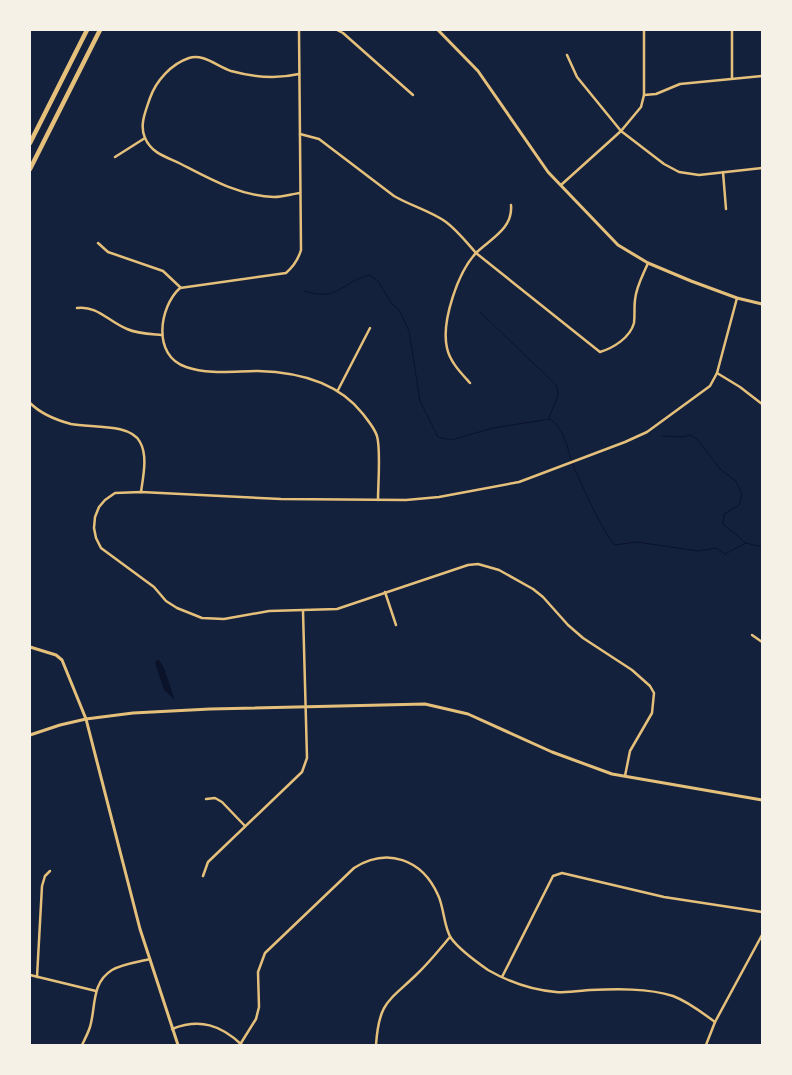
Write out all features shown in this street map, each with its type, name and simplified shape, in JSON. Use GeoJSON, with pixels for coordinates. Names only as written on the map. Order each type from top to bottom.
{"type":"FeatureCollection","features":[{"type":"Feature","properties":{"kind":"highway"},"geometry":{"type":"LineString","coordinates":[[30,143],[87,30]]}},
{"type":"Feature","properties":{"kind":"highway"},"geometry":{"type":"LineString","coordinates":[[30,169],[100,30]]}},
{"type":"Feature","properties":{"kind":"street"},"geometry":{"type":"LineString","coordinates":[[299,30],[301,250],[294,266],[286,273],[180,288],[169,301],[162,335],[164,348],[168,354],[185,367],[218,372],[277,372],[308,378],[338,390],[356,404],[372,425],[377,438],[378,500]]}},
{"type":"Feature","properties":{"kind":"street"},"geometry":{"type":"LineString","coordinates":[[337,30],[343,33],[413,95]]}},
{"type":"Feature","properties":{"kind":"street"},"geometry":{"type":"LineString","coordinates":[[438,30],[478,71],[548,172],[618,245],[648,263],[691,281],[738,298],[762,304]]}},
{"type":"Feature","properties":{"kind":"street"},"geometry":{"type":"LineString","coordinates":[[561,185],[621,131],[641,107],[644,95],[644,30]]}},
{"type":"Feature","properties":{"kind":"street"},"geometry":{"type":"LineString","coordinates":[[732,30],[732,79]]}},
{"type":"Feature","properties":{"kind":"street"},"geometry":{"type":"LineString","coordinates":[[566,55],[576,78],[621,131],[664,164],[678,172],[699,175],[762,168]]}},
{"type":"Feature","properties":{"kind":"street"},"geometry":{"type":"LineString","coordinates":[[299,74],[274,77],[247,74],[229,70],[202,58],[190,57],[170,69],[154,87],[143,117],[145,138],[159,155],[233,188],[249,193],[274,197],[300,193]]}},
{"type":"Feature","properties":{"kind":"street"},"geometry":{"type":"LineString","coordinates":[[644,95],[656,94],[680,84],[762,76]]}},
{"type":"Feature","properties":{"kind":"street"},"geometry":{"type":"LineString","coordinates":[[300,134],[319,139],[394,196],[446,222],[476,254],[600,352],[609,350],[620,343],[633,326],[638,288],[648,263]]}},
{"type":"Feature","properties":{"kind":"street"},"geometry":{"type":"LineString","coordinates":[[116,157],[145,138]]}},
{"type":"Feature","properties":{"kind":"street"},"geometry":{"type":"LineString","coordinates":[[723,172],[726,209]]}},
{"type":"Feature","properties":{"kind":"street"},"geometry":{"type":"LineString","coordinates":[[470,383],[451,360],[447,350],[445,330],[447,319],[459,284],[476,254],[500,233],[508,223],[512,213],[511,205]]}},
{"type":"Feature","properties":{"kind":"street"},"geometry":{"type":"LineString","coordinates":[[98,243],[108,252],[163,271],[180,288]]}},
{"type":"Feature","properties":{"kind":"street"},"geometry":{"type":"LineString","coordinates":[[626,776],[630,751],[652,713],[654,694],[650,686],[632,670],[583,638],[568,625],[544,597],[499,570],[478,564],[468,564],[337,609],[269,611],[224,618],[202,618],[177,608],[166,601],[154,587],[101,548],[94,528],[95,517],[99,507],[115,493],[141,492],[291,499],[378,500],[439,497],[519,482],[626,442],[647,432],[710,386],[717,373],[738,298]]}},
{"type":"Feature","properties":{"kind":"street"},"geometry":{"type":"LineString","coordinates":[[77,308],[86,307],[96,310],[128,330],[162,335]]}},
{"type":"Feature","properties":{"kind":"street"},"geometry":{"type":"LineString","coordinates":[[338,390],[370,328]]}},
{"type":"Feature","properties":{"kind":"street"},"geometry":{"type":"LineString","coordinates":[[717,373],[740,387],[762,404]]}},
{"type":"Feature","properties":{"kind":"street"},"geometry":{"type":"LineString","coordinates":[[30,403],[36,409],[49,416],[71,424],[126,430],[135,435],[141,442],[144,455],[141,492]]}},
{"type":"Feature","properties":{"kind":"street"},"geometry":{"type":"LineString","coordinates":[[385,592],[396,626]]}},
{"type":"Feature","properties":{"kind":"street"},"geometry":{"type":"LineString","coordinates":[[203,876],[208,862],[302,772],[306,758],[303,610]]}},
{"type":"Feature","properties":{"kind":"street"},"geometry":{"type":"LineString","coordinates":[[752,635],[762,642]]}},
{"type":"Feature","properties":{"kind":"street"},"geometry":{"type":"LineString","coordinates":[[30,647],[56,655],[62,660],[86,719],[152,970],[178,1045]]}},
{"type":"Feature","properties":{"kind":"street"},"geometry":{"type":"LineString","coordinates":[[30,735],[60,724],[86,719],[175,710],[425,704],[468,714],[552,752],[612,774],[762,800]]}},
{"type":"Feature","properties":{"kind":"street"},"geometry":{"type":"LineString","coordinates":[[206,799],[215,798],[222,802],[245,826]]}},
{"type":"Feature","properties":{"kind":"street"},"geometry":{"type":"LineString","coordinates":[[172,1029],[183,1024],[198,1022],[208,1024],[224,1031],[242,1044],[256,1019],[259,1007],[258,972],[265,953],[354,868],[366,861],[382,857],[399,858],[424,874],[438,894],[450,937],[487,969],[502,977],[519,985],[558,992],[626,990],[663,994],[681,1000],[715,1022]]}},
{"type":"Feature","properties":{"kind":"street"},"geometry":{"type":"LineString","coordinates":[[37,977],[42,886],[45,876],[50,871]]}},
{"type":"Feature","properties":{"kind":"street"},"geometry":{"type":"LineString","coordinates":[[502,977],[553,876],[562,872],[664,898],[762,912]]}},
{"type":"Feature","properties":{"kind":"street"},"geometry":{"type":"LineString","coordinates":[[706,1045],[715,1022],[762,935]]}},
{"type":"Feature","properties":{"kind":"street"},"geometry":{"type":"LineString","coordinates":[[376,1045],[377,1024],[385,1006],[393,995],[416,975],[450,937]]}},
{"type":"Feature","properties":{"kind":"street"},"geometry":{"type":"LineString","coordinates":[[82,1045],[90,1026],[96,991],[105,976],[111,970],[150,959]]}},
{"type":"Feature","properties":{"kind":"street"},"geometry":{"type":"LineString","coordinates":[[30,976],[96,991]]}},
{"type":"Feature","properties":{"kind":"water"},"geometry":{"type":"Polygon","coordinates":[[[159,660],[164,668],[175,700],[164,690],[155,663],[159,660]]]}},
{"type":"Feature","properties":{"kind":"waterway"},"geometry":{"type":"LineString","coordinates":[[304,291],[315,294],[332,293],[359,278],[369,275],[378,281],[392,304],[399,310],[409,331],[420,401],[438,437],[451,440],[493,428],[550,419],[560,430],[584,489],[614,545],[637,542],[698,551],[716,548],[725,554],[746,543],[762,547]]}},
{"type":"Feature","properties":{"kind":"waterway"},"geometry":{"type":"LineString","coordinates":[[480,312],[557,386],[558,396],[550,418]]}},
{"type":"Feature","properties":{"kind":"waterway"},"geometry":{"type":"LineString","coordinates":[[662,436],[682,437],[690,435],[697,439],[721,470],[736,481],[742,494],[739,505],[724,514],[723,524],[746,543]]}}]}
